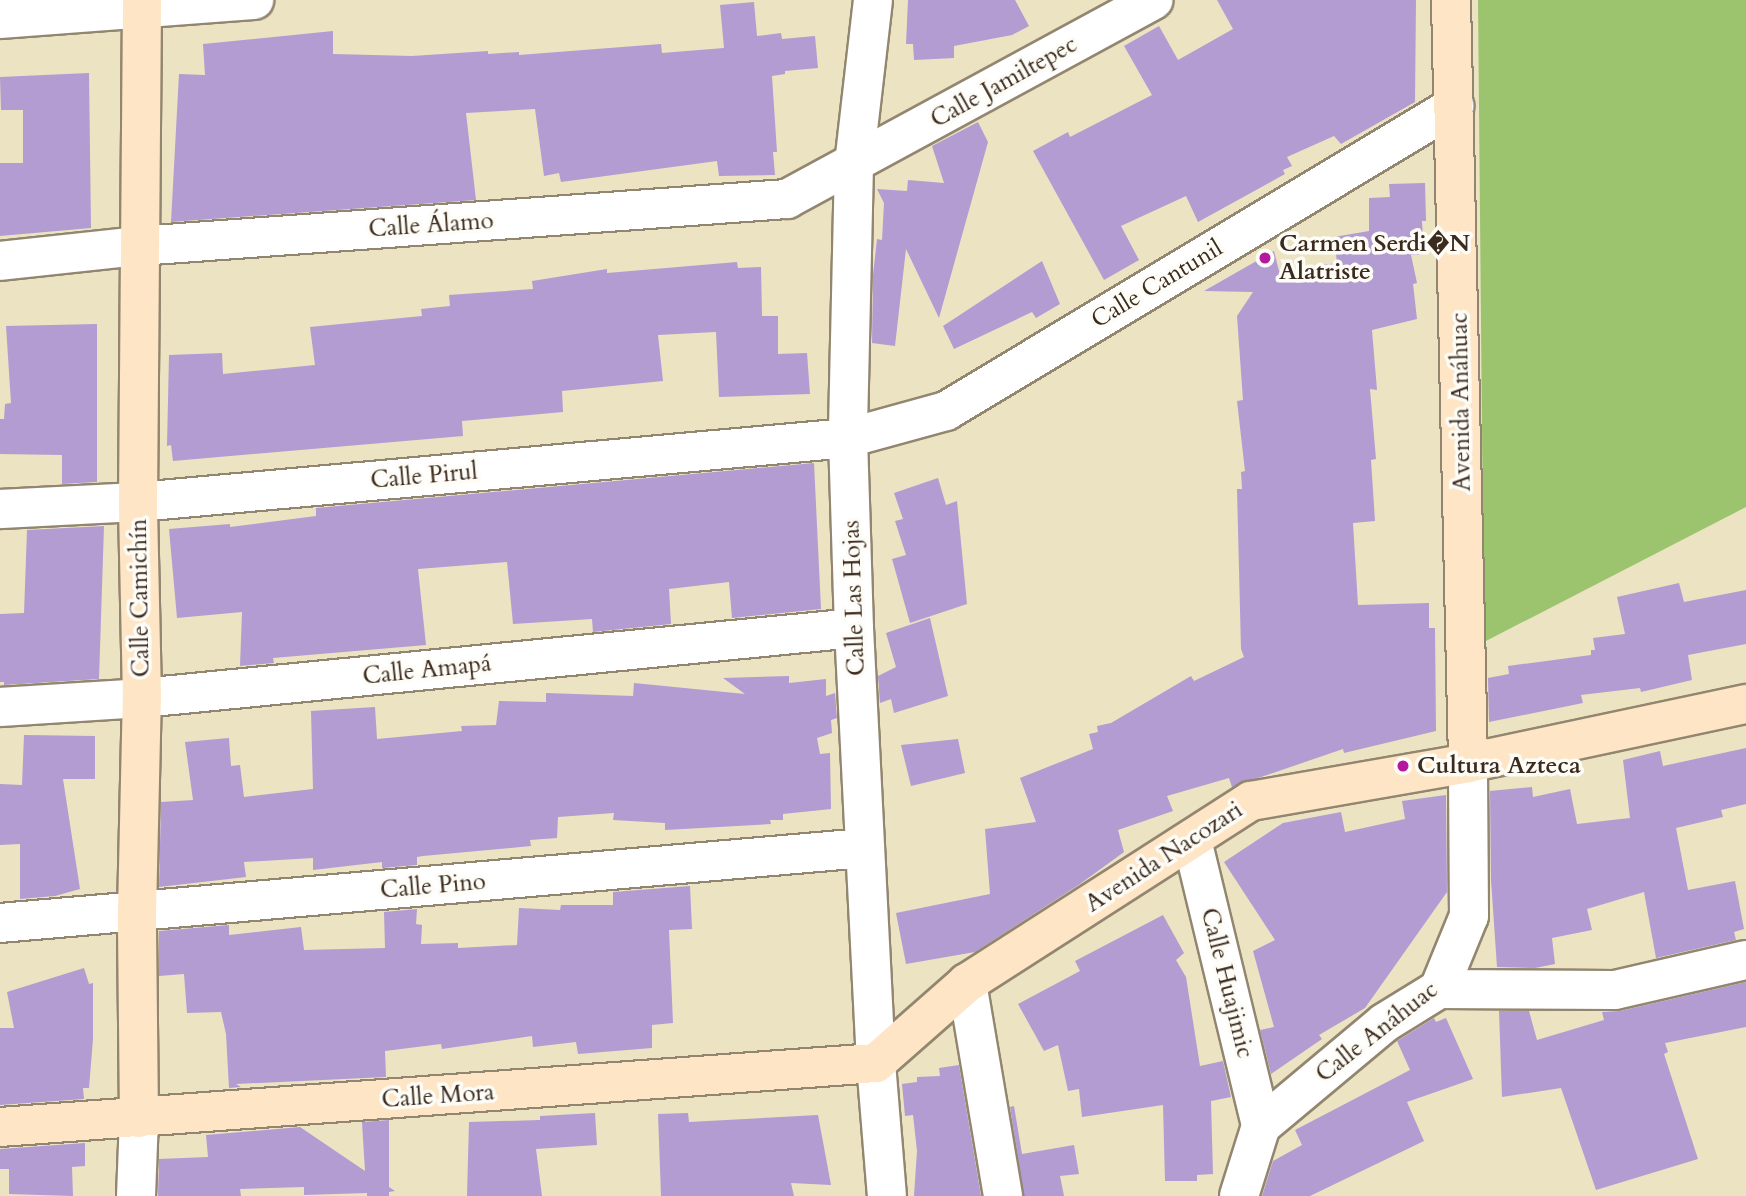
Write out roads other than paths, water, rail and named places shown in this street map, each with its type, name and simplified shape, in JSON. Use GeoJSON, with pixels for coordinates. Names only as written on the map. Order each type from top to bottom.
{"type":"FeatureCollection","features":[{"type":"Feature","properties":{"kind":"street"},"geometry":{"type":"LineString","coordinates":[[0,19],[142,4],[254,0]]}},
{"type":"Feature","properties":{"kind":"street","name":"Calle Las Hojas"},"geometry":{"type":"LineString","coordinates":[[873,0],[855,164],[848,438],[854,628],[876,1063],[887,1196]]}},
{"type":"Feature","properties":{"kind":"street","name":"Calle Jamiltepec"},"geometry":{"type":"LineString","coordinates":[[855,164],[1154,0]]}},
{"type":"Feature","properties":{"kind":"street","name":"Avenida Anáhuac"},"geometry":{"type":"LineString","coordinates":[[1451,0],[1468,763]]}},
{"type":"Feature","properties":{"kind":"street","name":"Calle Camichín"},"geometry":{"type":"LineString","coordinates":[[136,1196],[139,1118],[137,912],[142,698],[138,502],[142,4]]}},
{"type":"Feature","properties":{"kind":"street","name":"Calle Cantunil"},"geometry":{"type":"LineString","coordinates":[[848,438],[946,411],[1454,106]]}},
{"type":"Feature","properties":{"kind":"street","name":"Calle Álamo"},"geometry":{"type":"LineString","coordinates":[[0,261],[139,246],[786,199],[855,164]]}},
{"type":"Feature","properties":{"kind":"street","name":"Calle Pirul"},"geometry":{"type":"LineString","coordinates":[[0,509],[138,502],[848,438]]}},
{"type":"Feature","properties":{"kind":"street","name":"Calle Amapá"},"geometry":{"type":"LineString","coordinates":[[0,707],[142,698],[854,628]]}},
{"type":"Feature","properties":{"kind":"street","name":"Avenida Nacozari"},"geometry":{"type":"LineString","coordinates":[[876,1063],[967,983],[1251,801],[1468,763],[1746,704]]}},
{"type":"Feature","properties":{"kind":"street","name":"Calle Anáhuac"},"geometry":{"type":"LineString","coordinates":[[1261,1126],[1384,1023],[1439,989],[1469,916],[1468,763]]}},
{"type":"Feature","properties":{"kind":"street","name":"Calle Huajimic"},"geometry":{"type":"LineString","coordinates":[[1192,840],[1261,1126]]}},
{"type":"Feature","properties":{"kind":"street","name":"Calle Pino"},"geometry":{"type":"LineString","coordinates":[[0,923],[865,848]]}},
{"type":"Feature","properties":{"kind":"street"},"geometry":{"type":"LineString","coordinates":[[1439,989],[1615,990],[1746,960]]}},
{"type":"Feature","properties":{"kind":"street"},"geometry":{"type":"LineString","coordinates":[[967,983],[1003,1196]]}},
{"type":"Feature","properties":{"kind":"street","name":"Calle Mora"},"geometry":{"type":"LineString","coordinates":[[0,1127],[876,1063]]}},
{"type":"Feature","properties":{"kind":"street"},"geometry":{"type":"LineString","coordinates":[[1239,1196],[1261,1126]]}},
{"type":"Feature","properties":{"kind":"place","name":"Carmen Serdi�N Alatriste"},"geometry":{"type":"Point","coordinates":[1265,258]}},
{"type":"Feature","properties":{"kind":"place","name":"Cultura Azteca"},"geometry":{"type":"Point","coordinates":[1403,766]}}]}
